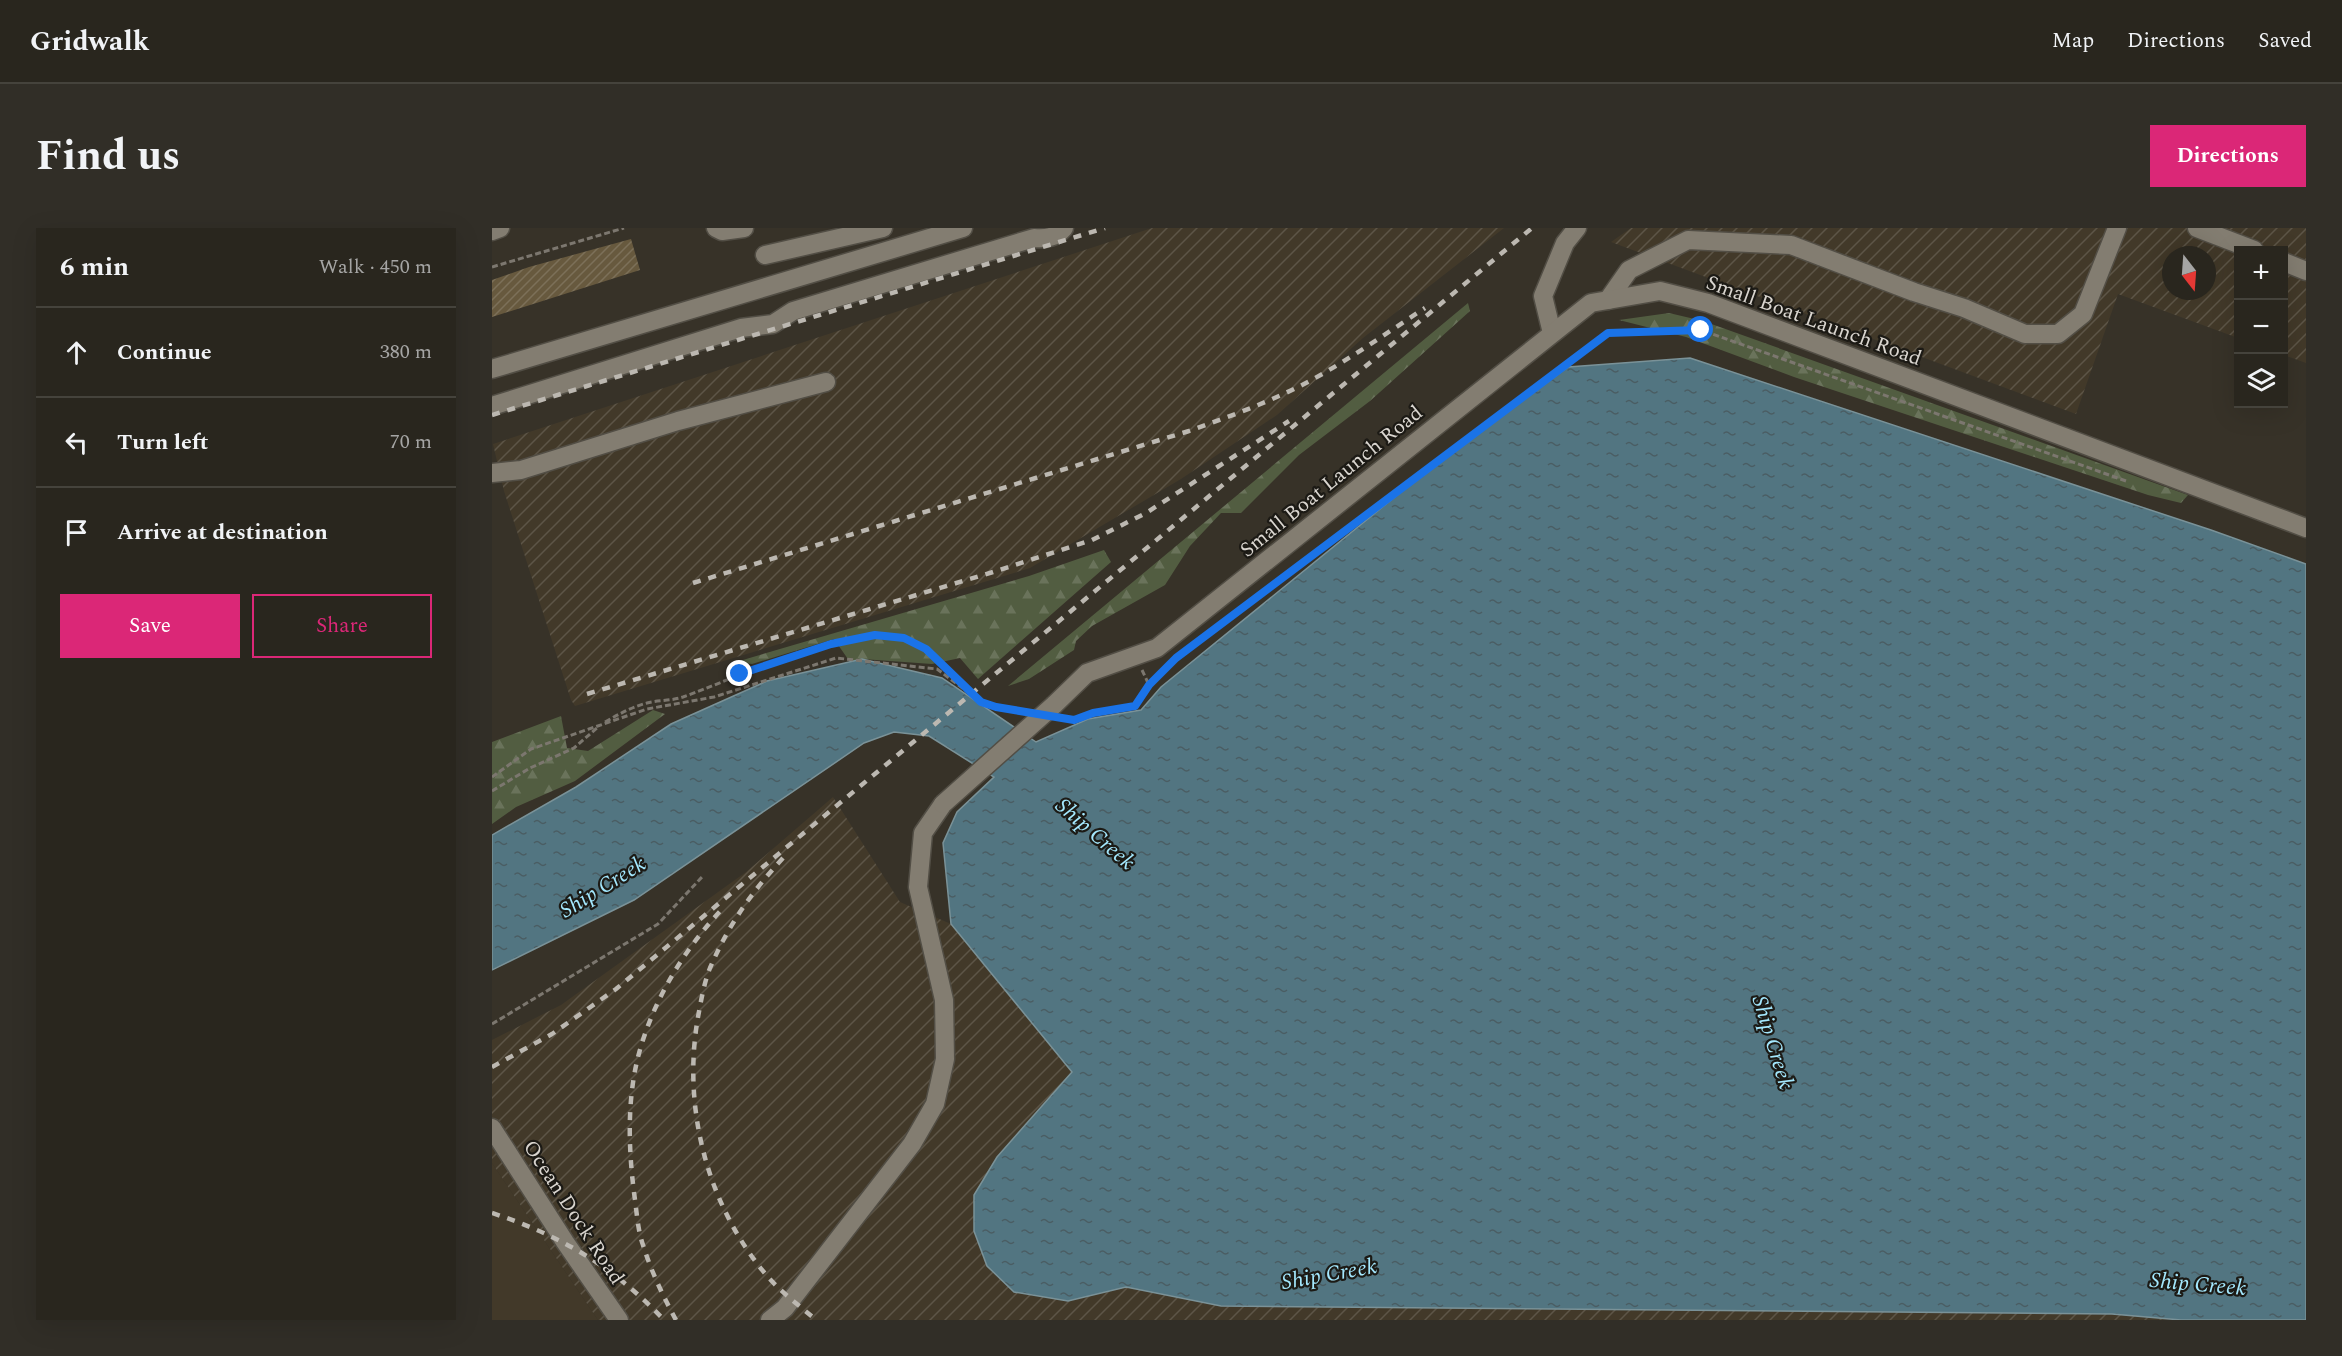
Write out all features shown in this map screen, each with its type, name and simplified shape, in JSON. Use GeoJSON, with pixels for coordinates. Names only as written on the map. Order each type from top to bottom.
{"type":"FeatureCollection","features":[{"type":"Feature","properties":{"kind":"street"},"geometry":{"type":"LineString","coordinates":[[492,231],[500,228]]}},
{"type":"Feature","properties":{"kind":"street"},"geometry":{"type":"LineString","coordinates":[[716,228],[722,231],[744,228]]}},
{"type":"Feature","properties":{"kind":"street"},"geometry":{"type":"LineString","coordinates":[[765,255],[883,228]]}},
{"type":"Feature","properties":{"kind":"street"},"geometry":{"type":"LineString","coordinates":[[492,369],[963,228]]}},
{"type":"Feature","properties":{"kind":"street"},"geometry":{"type":"LineString","coordinates":[[492,406],[741,328],[773,324],[794,311],[1034,238],[1058,235],[1064,228]]}},
{"type":"Feature","properties":{"kind":"street"},"geometry":{"type":"LineString","coordinates":[[1552,333],[1543,296],[1565,243],[1577,228]]}},
{"type":"Feature","properties":{"kind":"street"},"geometry":{"type":"LineString","coordinates":[[1608,300],[1629,270],[1688,240],[1791,245],[1914,292],[1964,308],[2025,334],[2058,334],[2083,314],[2117,228]]}},
{"type":"Feature","properties":{"kind":"street"},"geometry":{"type":"LineString","coordinates":[[2197,228],[2244,246]]}},
{"type":"Feature","properties":{"kind":"street"},"geometry":{"type":"LineString","coordinates":[[2288,264],[2306,271]]}},
{"type":"Feature","properties":{"kind":"street","name":"Small Boat Launch Road"},"geometry":{"type":"LineString","coordinates":[[770,1320],[791,1314],[912,1144],[935,1104],[945,1059],[944,1000],[918,887],[922,833],[942,804],[1059,712],[1087,673],[1157,648],[1591,303],[1660,291],[1708,303],[2306,528]]}},
{"type":"Feature","properties":{"kind":"street"},"geometry":{"type":"LineString","coordinates":[[492,473],[521,470],[678,421],[826,382]]}},
{"type":"Feature","properties":{"kind":"street","name":"Ocean Dock Road"},"geometry":{"type":"LineString","coordinates":[[492,1128],[565,1242],[619,1320]]}},
{"type":"Feature","properties":{"kind":"path"},"geometry":{"type":"LineString","coordinates":[[492,267],[624,228]]}},
{"type":"Feature","properties":{"kind":"path"},"geometry":{"type":"LineString","coordinates":[[1059,712],[1074,720],[1093,713],[1135,706],[1149,685],[1176,658],[1608,333],[1701,330],[2134,483]]}},
{"type":"Feature","properties":{"kind":"path"},"geometry":{"type":"LineString","coordinates":[[492,791],[530,768],[574,748],[600,725],[627,710],[647,703],[680,698],[769,664],[831,644],[875,635],[904,638],[926,649],[981,702]]}},
{"type":"Feature","properties":{"kind":"path"},"geometry":{"type":"LineString","coordinates":[[492,777],[531,748],[648,710],[714,697],[836,658],[937,669],[981,702],[1023,713]]}},
{"type":"Feature","properties":{"kind":"path"},"geometry":{"type":"LineString","coordinates":[[492,1024],[658,924],[702,877]]}},
{"type":"Feature","properties":{"kind":"shaded area"},"geometry":{"type":"Polygon","coordinates":[[[1152,228],[1504,228],[1363,338],[1277,415],[1181,479],[1030,568],[575,706],[571,700],[504,491],[493,444],[1152,228]]]}},
{"type":"Feature","properties":{"kind":"shaded area"},"geometry":{"type":"Polygon","coordinates":[[[1631,228],[2306,228],[2306,363],[2288,356],[2288,246],[2234,246],[2234,337],[2118,294],[2076,414],[1611,242],[1631,228]]]}},
{"type":"Feature","properties":{"kind":"shaded area"},"geometry":{"type":"Polygon","coordinates":[[[833,797],[900,902],[951,924],[1072,1072],[1037,1114],[1068,1301],[1126,1287],[1221,1306],[2112,1314],[2181,1320],[598,1320],[492,1163],[492,1040],[561,1005],[746,872],[833,797]]]}},
{"type":"Feature","properties":{"kind":"shaded area"},"geometry":{"type":"Polygon","coordinates":[[[492,1163],[598,1320],[492,1320],[492,1163]]]}},
{"type":"Feature","properties":{"kind":"green space"},"geometry":{"type":"Polygon","coordinates":[[[1468,303],[1470,311],[1370,401],[1299,455],[1241,513],[1221,513],[1190,546],[1165,585],[1092,626],[1076,641],[1074,650],[1029,679],[1008,686],[1468,303]]]}},
{"type":"Feature","properties":{"kind":"green space"},"geometry":{"type":"Polygon","coordinates":[[[1669,313],[1703,321],[2188,495],[2181,503],[2148,495],[1794,377],[1686,337],[1619,320],[1669,313]]]}},
{"type":"Feature","properties":{"kind":"green space"},"geometry":{"type":"Polygon","coordinates":[[[1104,550],[1111,562],[978,679],[960,658],[932,664],[862,659],[850,662],[834,639],[752,664],[736,662],[1029,576],[1104,550]]]}},
{"type":"Feature","properties":{"kind":"green space"},"geometry":{"type":"Polygon","coordinates":[[[653,710],[665,714],[575,781],[516,807],[492,824],[492,742],[561,716],[567,748],[588,751],[653,710]]]}},
{"type":"Feature","properties":{"kind":"water","name":"Ship Creek"},"geometry":{"type":"Polygon","coordinates":[[[1690,358],[2211,530],[2306,564],[2306,1320],[2181,1320],[2112,1314],[1221,1306],[1126,1287],[1068,1301],[1014,1292],[987,1266],[974,1231],[974,1195],[997,1157],[1072,1072],[951,924],[943,843],[957,812],[994,777],[929,736],[894,732],[864,743],[634,900],[492,970],[492,835],[576,787],[671,724],[767,681],[862,659],[942,678],[1036,742],[1088,719],[1141,710],[1161,687],[1439,461],[1568,367],[1690,358]]]}},
{"type":"Feature","properties":{"kind":"building"},"geometry":{"type":"Polygon","coordinates":[[[631,239],[640,270],[492,317],[492,280],[529,267],[631,239]]]}},
{"type":"Feature","properties":{"kind":"railway"},"geometry":{"type":"LineString","coordinates":[[492,415],[1105,228]]}},
{"type":"Feature","properties":{"kind":"railway"},"geometry":{"type":"LineString","coordinates":[[492,1067],[552,1034],[616,989],[1532,228]]}},
{"type":"Feature","properties":{"kind":"railway"},"geometry":{"type":"LineString","coordinates":[[693,583],[1189,431],[1233,415],[1304,384],[1365,348],[1425,308]]}},
{"type":"Feature","properties":{"kind":"railway"},"geometry":{"type":"LineString","coordinates":[[587,694],[1092,540],[1146,513],[1289,421]]}},
{"type":"Feature","properties":{"kind":"railway"},"geometry":{"type":"LineString","coordinates":[[783,858],[742,910],[725,937],[710,968],[698,1017],[694,1051],[694,1086],[697,1121],[704,1154],[715,1188],[729,1219],[747,1249],[768,1277],[816,1320]]}},
{"type":"Feature","properties":{"kind":"railway"},"geometry":{"type":"LineString","coordinates":[[676,1320],[654,1274],[639,1229],[630,1141],[633,1081],[642,1043],[665,988],[686,954],[724,907]]}},
{"type":"Feature","properties":{"kind":"railway"},"geometry":{"type":"LineString","coordinates":[[492,1213],[541,1232],[585,1255],[626,1284],[664,1320]]}},
{"type":"Feature","properties":{"kind":"route"},"geometry":{"type":"LineString","coordinates":[[740,674],[831,644],[875,635],[904,638],[926,649],[981,702],[996,707],[1074,720],[1093,713],[1135,706],[1149,685],[1176,658],[1608,333],[1701,330]]}}]}
